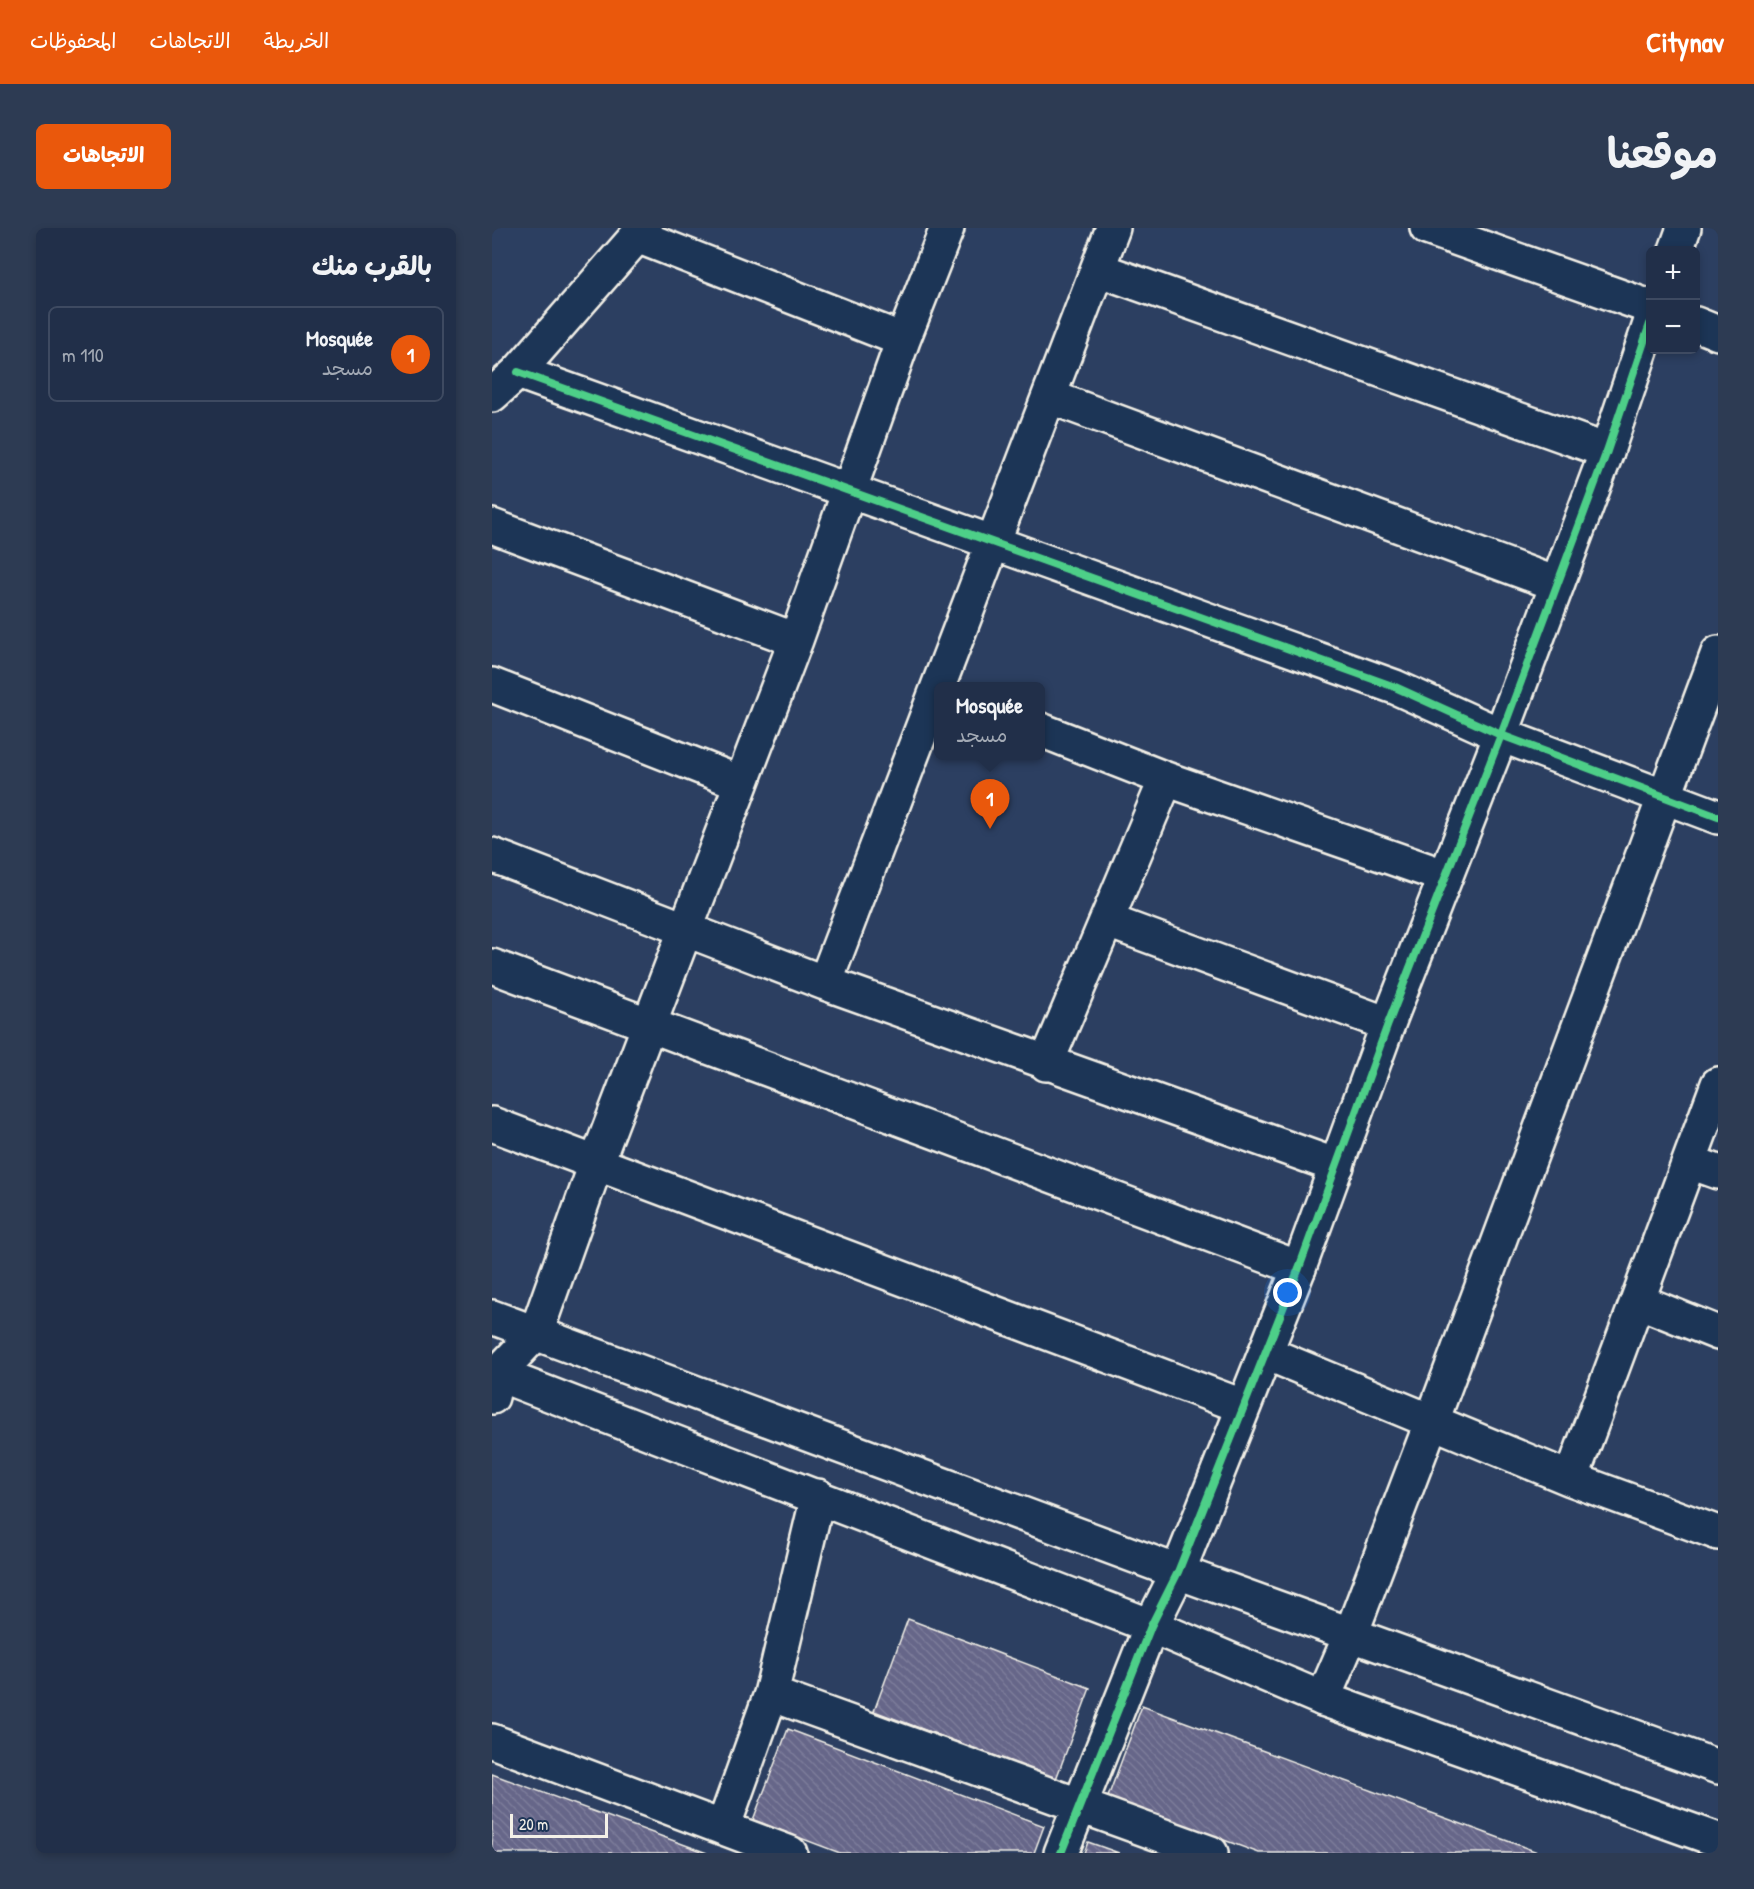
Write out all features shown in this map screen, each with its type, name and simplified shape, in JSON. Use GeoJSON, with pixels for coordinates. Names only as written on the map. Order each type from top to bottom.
{"type":"FeatureCollection","features":[{"type":"Feature","properties":{"kind":"street"},"geometry":{"type":"LineString","coordinates":[[947,228],[903,340],[796,640],[596,1164],[536,1333],[494,1381],[818,1496],[1151,1626],[1323,1699],[1718,1840]]}},
{"type":"Feature","properties":{"kind":"street"},"geometry":{"type":"LineString","coordinates":[[941,682],[1100,270],[1113,228]]}},
{"type":"Feature","properties":{"kind":"street"},"geometry":{"type":"LineString","coordinates":[[1427,228],[1646,306]]}},
{"type":"Feature","properties":{"kind":"street"},"geometry":{"type":"LineString","coordinates":[[1677,246],[1684,228]]}},
{"type":"Feature","properties":{"kind":"street"},"geometry":{"type":"LineString","coordinates":[[492,395],[518,372],[640,232],[903,340]]}},
{"type":"Feature","properties":{"kind":"street"},"geometry":{"type":"LineString","coordinates":[[1100,270],[1607,451]]}},
{"type":"Feature","properties":{"kind":"street"},"geometry":{"type":"LineString","coordinates":[[1700,326],[1718,333]]}},
{"type":"Feature","properties":{"kind":"street"},"geometry":{"type":"LineString","coordinates":[[1061,1853],[1151,1626],[1178,1572],[1242,1406],[1299,1269],[1388,1024],[1501,735],[1607,451],[1646,336]]}},
{"type":"Feature","properties":{"kind":"street"},"geometry":{"type":"LineString","coordinates":[[518,372],[1395,687],[1501,735],[1718,817]]}},
{"type":"Feature","properties":{"kind":"street"},"geometry":{"type":"LineString","coordinates":[[1050,397],[1557,584]]}},
{"type":"Feature","properties":{"kind":"street"},"geometry":{"type":"LineString","coordinates":[[492,526],[796,640]]}},
{"type":"Feature","properties":{"kind":"street"},"geometry":{"type":"LineString","coordinates":[[1323,1699],[1351,1635],[1432,1421],[1718,653]]}},
{"type":"Feature","properties":{"kind":"street"},"geometry":{"type":"LineString","coordinates":[[492,685],[741,783]]}},
{"type":"Feature","properties":{"kind":"street"},"geometry":{"type":"LineString","coordinates":[[825,983],[934,699]]}},
{"type":"Feature","properties":{"kind":"street"},"geometry":{"type":"LineString","coordinates":[[1045,732],[1166,779],[1444,876]]}},
{"type":"Feature","properties":{"kind":"street"},"geometry":{"type":"LineString","coordinates":[[1046,1064],[1166,779]]}},
{"type":"Feature","properties":{"kind":"street"},"geometry":{"type":"LineString","coordinates":[[492,855],[825,983],[1046,1064],[1337,1166]]}},
{"type":"Feature","properties":{"kind":"street"},"geometry":{"type":"LineString","coordinates":[[1108,921],[1388,1024]]}},
{"type":"Feature","properties":{"kind":"street"},"geometry":{"type":"LineString","coordinates":[[492,966],[1299,1269]]}},
{"type":"Feature","properties":{"kind":"street"},"geometry":{"type":"LineString","coordinates":[[1571,1479],[1638,1301],[1704,1167],[1718,1084]]}},
{"type":"Feature","properties":{"kind":"street"},"geometry":{"type":"LineString","coordinates":[[492,1124],[1242,1406]]}},
{"type":"Feature","properties":{"kind":"street"},"geometry":{"type":"LineString","coordinates":[[1638,1301],[1718,1333]]}},
{"type":"Feature","properties":{"kind":"street"},"geometry":{"type":"LineString","coordinates":[[492,1317],[1178,1572],[1718,1767]]}},
{"type":"Feature","properties":{"kind":"street"},"geometry":{"type":"LineString","coordinates":[[1266,1353],[1571,1479],[1718,1533]]}},
{"type":"Feature","properties":{"kind":"street"},"geometry":{"type":"LineString","coordinates":[[723,1828],[771,1694],[818,1496]]}},
{"type":"Feature","properties":{"kind":"street"},"geometry":{"type":"LineString","coordinates":[[771,1694],[1211,1853]]}},
{"type":"Feature","properties":{"kind":"street"},"geometry":{"type":"LineString","coordinates":[[492,1741],[790,1853]]}},
{"type":"Feature","properties":{"kind":"building"},"geometry":{"type":"Polygon","coordinates":[[[908,1619],[1090,1688],[1056,1779],[874,1711],[908,1619]]]}},
{"type":"Feature","properties":{"kind":"building"},"geometry":{"type":"Polygon","coordinates":[[[1142,1706],[1540,1853],[1259,1853],[1108,1797],[1142,1706]]]}},
{"type":"Feature","properties":{"kind":"building"},"geometry":{"type":"Polygon","coordinates":[[[788,1729],[1044,1826],[1034,1853],[840,1853],[753,1820],[788,1729]]]}},
{"type":"Feature","properties":{"kind":"building"},"geometry":{"type":"Polygon","coordinates":[[[492,1774],[707,1853],[492,1853],[492,1774]]]}},
{"type":"Feature","properties":{"kind":"building"},"geometry":{"type":"Polygon","coordinates":[[[1088,1842],[1119,1853],[1084,1853],[1088,1842]]]}},
{"type":"Feature","properties":{"kind":"cycle path"},"geometry":{"type":"LineString","coordinates":[[1061,1853],[1151,1626],[1178,1572],[1299,1268],[1388,1024],[1501,735],[1607,451],[1646,336]]}},
{"type":"Feature","properties":{"kind":"cycle path"},"geometry":{"type":"LineString","coordinates":[[518,372],[1395,687],[1501,735],[1718,817]]}},
{"type":"Feature","properties":{"kind":"place","name":"Mosquée"},"geometry":{"type":"Point","coordinates":[990,829]}}]}
